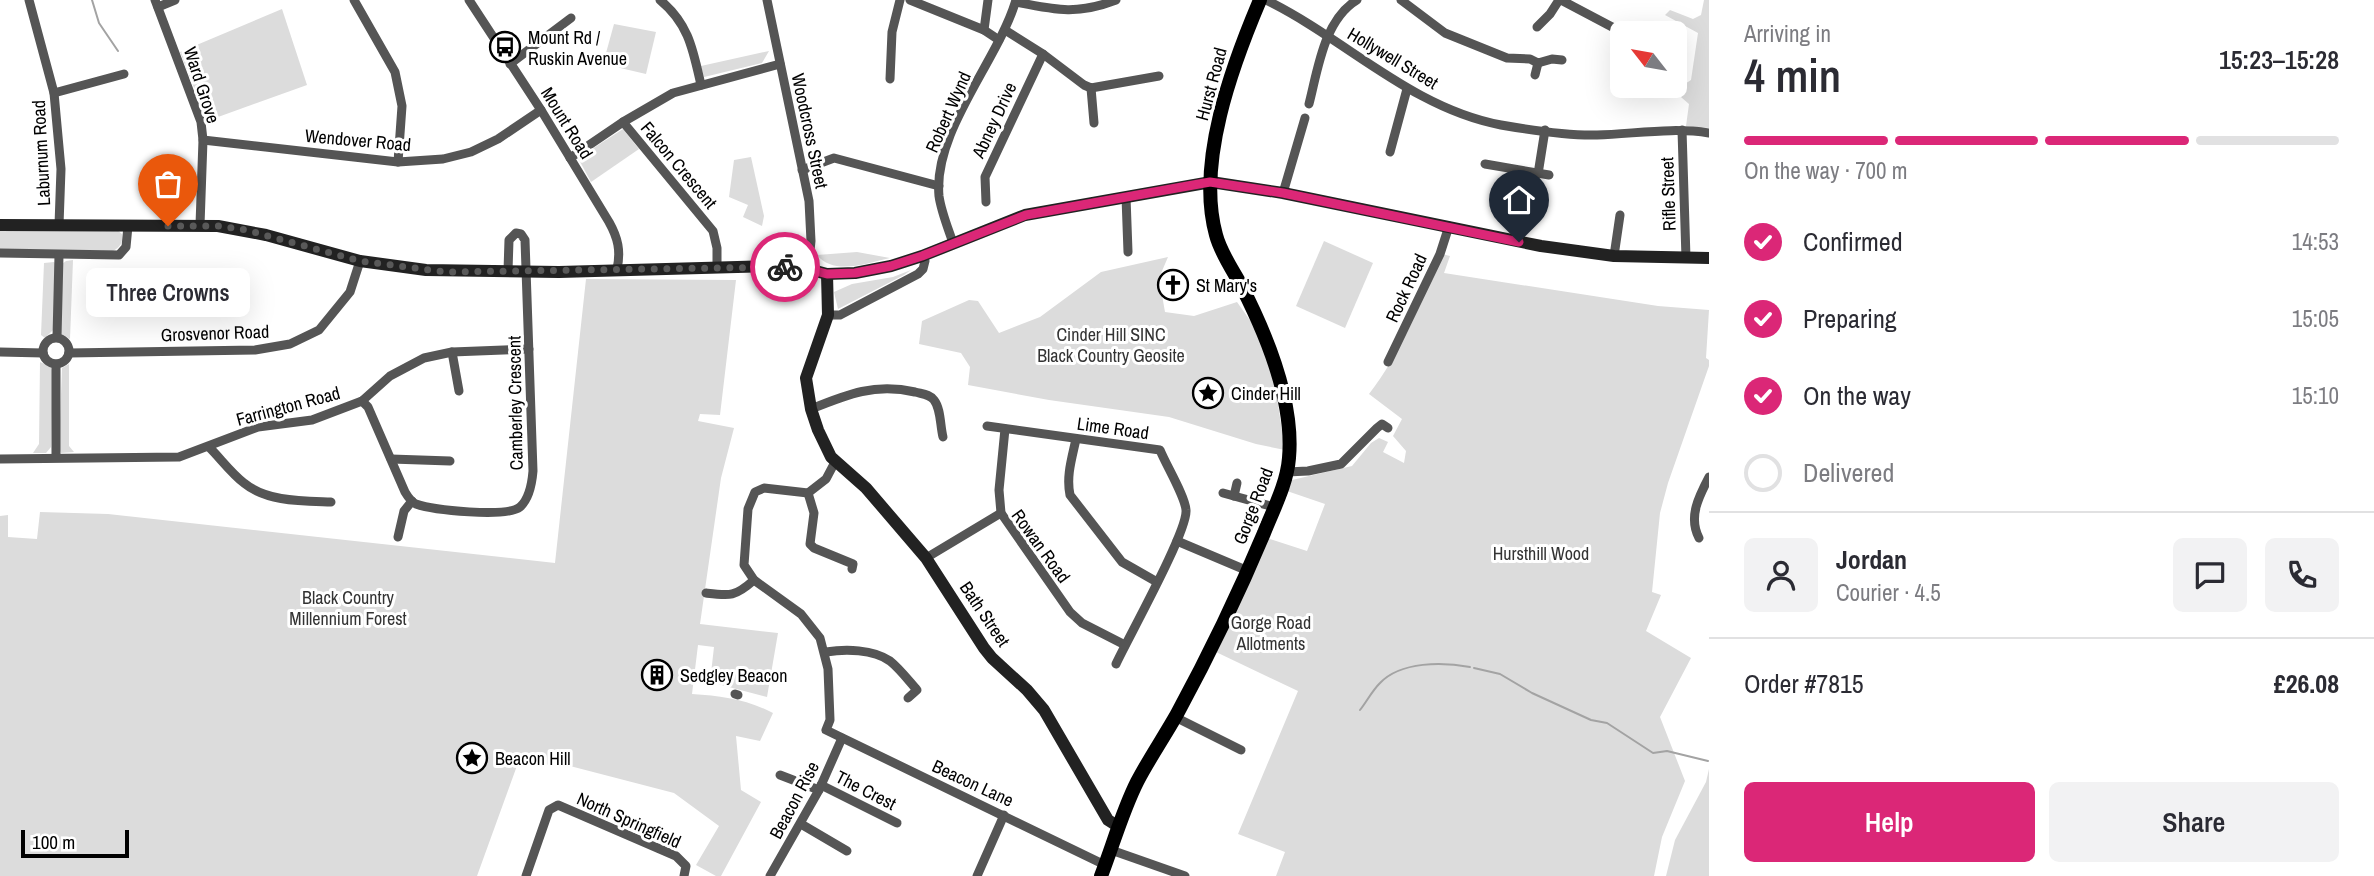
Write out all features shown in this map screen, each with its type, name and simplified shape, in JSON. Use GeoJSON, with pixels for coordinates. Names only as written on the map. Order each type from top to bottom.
{"type":"FeatureCollection","features":[{"type":"Feature","properties":{"kind":"main road","name":"Hurst Road"},"geometry":{"type":"LineString","coordinates":[[1210,182],[1221,113],[1234,65],[1260,0]]}},
{"type":"Feature","properties":{"kind":"main road","name":"Gorge Road"},"geometry":{"type":"LineString","coordinates":[[1103,870],[1137,781],[1212,648],[1248,571],[1287,472],[1290,443],[1275,365],[1262,329],[1224,257],[1216,235],[1210,182]]}},
{"type":"Feature","properties":{"kind":"street","name":"Laburnum Road"},"geometry":{"type":"LineString","coordinates":[[29,0],[54,93],[61,169],[59,225]]}},
{"type":"Feature","properties":{"kind":"street"},"geometry":{"type":"LineString","coordinates":[[156,3],[175,0]]}},
{"type":"Feature","properties":{"kind":"street"},"geometry":{"type":"LineString","coordinates":[[354,0],[395,72],[402,106],[398,162]]}},
{"type":"Feature","properties":{"kind":"street","name":"Mount Road"},"geometry":{"type":"LineString","coordinates":[[469,0],[541,110],[617,237],[620,256],[617,269]]}},
{"type":"Feature","properties":{"kind":"street"},"geometry":{"type":"LineString","coordinates":[[660,0],[676,15],[692,44],[701,85]]}},
{"type":"Feature","properties":{"kind":"street","name":"Woodcross Street"},"geometry":{"type":"LineString","coordinates":[[767,0],[809,201],[811,241],[808,269]]}},
{"type":"Feature","properties":{"kind":"street"},"geometry":{"type":"LineString","coordinates":[[890,79],[892,32],[900,0]]}},
{"type":"Feature","properties":{"kind":"street"},"geometry":{"type":"LineString","coordinates":[[910,0],[984,30],[999,40]]}},
{"type":"Feature","properties":{"kind":"street"},"geometry":{"type":"LineString","coordinates":[[984,30],[988,0]]}},
{"type":"Feature","properties":{"kind":"street"},"geometry":{"type":"LineString","coordinates":[[1016,1],[1073,11],[1098,7],[1116,0]]}},
{"type":"Feature","properties":{"kind":"street","name":"Hollywell Street"},"geometry":{"type":"LineString","coordinates":[[1266,0],[1292,12],[1407,89],[1479,119],[1501,125],[1593,135],[1682,130],[1709,133]]}},
{"type":"Feature","properties":{"kind":"street"},"geometry":{"type":"LineString","coordinates":[[1309,104],[1329,37],[1339,16],[1357,0]]}},
{"type":"Feature","properties":{"kind":"street"},"geometry":{"type":"LineString","coordinates":[[1401,0],[1445,33],[1507,58],[1530,59],[1538,63],[1562,60]]}},
{"type":"Feature","properties":{"kind":"street"},"geometry":{"type":"LineString","coordinates":[[1537,27],[1560,0],[1610,26]]}},
{"type":"Feature","properties":{"kind":"street","name":"Robert Wynd"},"geometry":{"type":"LineString","coordinates":[[953,243],[939,197],[939,172],[955,126],[1005,30],[1016,1]]}},
{"type":"Feature","properties":{"kind":"street","name":"Ward Grove"},"geometry":{"type":"LineString","coordinates":[[156,3],[201,122],[203,140],[200,225]]}},
{"type":"Feature","properties":{"kind":"street"},"geometry":{"type":"LineString","coordinates":[[510,64],[571,18]]}},
{"type":"Feature","properties":{"kind":"street"},"geometry":{"type":"LineString","coordinates":[[1005,30],[1091,88],[1159,76]]}},
{"type":"Feature","properties":{"kind":"street","name":"Abney Drive"},"geometry":{"type":"LineString","coordinates":[[985,202],[985,177],[1043,54]]}},
{"type":"Feature","properties":{"kind":"street"},"geometry":{"type":"LineString","coordinates":[[1535,75],[1538,63]]}},
{"type":"Feature","properties":{"kind":"street"},"geometry":{"type":"LineString","coordinates":[[570,158],[623,122],[673,93],[780,64]]}},
{"type":"Feature","properties":{"kind":"street"},"geometry":{"type":"LineString","coordinates":[[54,93],[124,74]]}},
{"type":"Feature","properties":{"kind":"street"},"geometry":{"type":"LineString","coordinates":[[1091,88],[1094,123]]}},
{"type":"Feature","properties":{"kind":"street"},"geometry":{"type":"LineString","coordinates":[[1390,152],[1407,89]]}},
{"type":"Feature","properties":{"kind":"street","name":"Wendover Road"},"geometry":{"type":"LineString","coordinates":[[203,140],[398,162],[443,159],[471,152],[498,139],[541,110]]}},
{"type":"Feature","properties":{"kind":"street"},"geometry":{"type":"LineString","coordinates":[[1283,193],[1305,118]]}},
{"type":"Feature","properties":{"kind":"street","name":"Falcon Crescent"},"geometry":{"type":"LineString","coordinates":[[623,122],[713,231],[717,248],[717,268]]}},
{"type":"Feature","properties":{"kind":"street"},"geometry":{"type":"LineString","coordinates":[[1538,174],[1545,130]]}},
{"type":"Feature","properties":{"kind":"street","name":"Rifle Street"},"geometry":{"type":"LineString","coordinates":[[1682,130],[1686,258]]}},
{"type":"Feature","properties":{"kind":"street"},"geometry":{"type":"LineString","coordinates":[[802,170],[834,158],[939,186]]}},
{"type":"Feature","properties":{"kind":"street"},"geometry":{"type":"LineString","coordinates":[[1485,164],[1549,176]]}},
{"type":"Feature","properties":{"kind":"street"},"geometry":{"type":"LineString","coordinates":[[0,225],[200,225],[266,234],[360,261],[446,272],[774,266],[808,269],[827,274],[855,273],[891,266],[1026,215],[1210,182],[1283,193],[1541,247],[1614,256],[1709,258]]}},
{"type":"Feature","properties":{"kind":"street"},"geometry":{"type":"LineString","coordinates":[[1126,197],[1128,252]]}},
{"type":"Feature","properties":{"kind":"street"},"geometry":{"type":"LineString","coordinates":[[1614,256],[1620,215]]}},
{"type":"Feature","properties":{"kind":"street"},"geometry":{"type":"LineString","coordinates":[[0,253],[118,255],[126,247],[128,226]]}},
{"type":"Feature","properties":{"kind":"street","name":"Rock Road"},"geometry":{"type":"LineString","coordinates":[[1388,362],[1440,254],[1449,226]]}},
{"type":"Feature","properties":{"kind":"street","name":"Camberley Crescent"},"geometry":{"type":"LineString","coordinates":[[412,502],[496,513],[520,506],[532,484],[525,240],[521,234],[516,233],[509,240],[509,271]]}},
{"type":"Feature","properties":{"kind":"street"},"geometry":{"type":"LineString","coordinates":[[57,337],[59,255]]}},
{"type":"Feature","properties":{"kind":"street"},"geometry":{"type":"LineString","coordinates":[[828,315],[840,315],[918,274],[925,261],[922,256]]}},
{"type":"Feature","properties":{"kind":"street","name":"Grosvenor Road"},"geometry":{"type":"LineString","coordinates":[[69,354],[255,350],[290,344],[319,330],[350,292],[360,261]]}},
{"type":"Feature","properties":{"kind":"street"},"geometry":{"type":"LineString","coordinates":[[827,274],[828,315],[806,378],[818,430],[835,462],[826,480],[808,493],[759,489],[752,497],[748,509],[743,557],[746,570],[754,580],[802,614],[820,638],[825,653],[841,650],[866,652],[890,661],[917,690],[908,698]]}},
{"type":"Feature","properties":{"kind":"street"},"geometry":{"type":"LineString","coordinates":[[57,337],[66,343],[69,354],[66,359],[56,364],[48,362],[43,353],[48,340],[57,337]]}},
{"type":"Feature","properties":{"kind":"street","name":"Farrington Road"},"geometry":{"type":"LineString","coordinates":[[0,458],[179,457],[258,427],[312,420],[362,401],[390,376],[424,358],[452,352],[529,349]]}},
{"type":"Feature","properties":{"kind":"street"},"geometry":{"type":"LineString","coordinates":[[0,352],[43,353]]}},
{"type":"Feature","properties":{"kind":"street"},"geometry":{"type":"LineString","coordinates":[[452,352],[459,391]]}},
{"type":"Feature","properties":{"kind":"street"},"geometry":{"type":"LineString","coordinates":[[56,364],[56,457]]}},
{"type":"Feature","properties":{"kind":"street"},"geometry":{"type":"LineString","coordinates":[[811,409],[872,388],[931,392],[936,402],[940,433]]}},
{"type":"Feature","properties":{"kind":"street"},"geometry":{"type":"LineString","coordinates":[[362,401],[368,407],[405,492],[412,502],[404,511],[398,537]]}},
{"type":"Feature","properties":{"kind":"street"},"geometry":{"type":"LineString","coordinates":[[1287,472],[1342,464],[1377,428],[1382,425],[1388,428]]}},
{"type":"Feature","properties":{"kind":"street","name":"Lime Road"},"geometry":{"type":"LineString","coordinates":[[987,426],[1160,450],[1186,511],[1177,541]]}},
{"type":"Feature","properties":{"kind":"street"},"geometry":{"type":"LineString","coordinates":[[1001,513],[999,490],[1006,429]]}},
{"type":"Feature","properties":{"kind":"street"},"geometry":{"type":"LineString","coordinates":[[1076,439],[1069,474],[1070,495],[1122,562],[1157,582]]}},
{"type":"Feature","properties":{"kind":"street"},"geometry":{"type":"LineString","coordinates":[[209,447],[246,485],[263,494],[331,502]]}},
{"type":"Feature","properties":{"kind":"street"},"geometry":{"type":"LineString","coordinates":[[391,459],[450,461]]}},
{"type":"Feature","properties":{"kind":"street","name":"Bath Street"},"geometry":{"type":"LineString","coordinates":[[835,462],[866,488],[926,558],[992,659],[1027,690],[1044,710],[1108,820],[1119,827]]}},
{"type":"Feature","properties":{"kind":"street"},"geometry":{"type":"LineString","coordinates":[[1699,538],[1694,519],[1695,511],[1709,477]]}},
{"type":"Feature","properties":{"kind":"street"},"geometry":{"type":"LineString","coordinates":[[1234,496],[1237,483]]}},
{"type":"Feature","properties":{"kind":"street"},"geometry":{"type":"LineString","coordinates":[[808,493],[814,513],[810,544],[853,564],[852,569]]}},
{"type":"Feature","properties":{"kind":"street"},"geometry":{"type":"LineString","coordinates":[[1223,493],[1274,507]]}},
{"type":"Feature","properties":{"kind":"street","name":"Rowan Road"},"geometry":{"type":"LineString","coordinates":[[926,558],[1001,513],[1070,612],[1082,623],[1125,645]]}},
{"type":"Feature","properties":{"kind":"street"},"geometry":{"type":"LineString","coordinates":[[1116,664],[1177,541],[1248,571]]}},
{"type":"Feature","properties":{"kind":"street"},"geometry":{"type":"LineString","coordinates":[[705,593],[734,595],[754,580]]}},
{"type":"Feature","properties":{"kind":"street","name":"Beacon Lane"},"geometry":{"type":"LineString","coordinates":[[825,653],[830,720],[826,730],[1004,815],[1103,870]]}},
{"type":"Feature","properties":{"kind":"street"},"geometry":{"type":"LineString","coordinates":[[1175,717],[1241,750]]}},
{"type":"Feature","properties":{"kind":"street","name":"Beacon Rise"},"geometry":{"type":"LineString","coordinates":[[770,876],[820,788],[842,738]]}},
{"type":"Feature","properties":{"kind":"street","name":"The Crest"},"geometry":{"type":"LineString","coordinates":[[780,775],[820,788],[897,823]]}},
{"type":"Feature","properties":{"kind":"street","name":"North Springfield"},"geometry":{"type":"LineString","coordinates":[[526,876],[549,810],[558,805],[676,856],[686,866],[684,876]]}},
{"type":"Feature","properties":{"kind":"street"},"geometry":{"type":"LineString","coordinates":[[977,876],[1004,815]]}},
{"type":"Feature","properties":{"kind":"street"},"geometry":{"type":"LineString","coordinates":[[801,824],[847,851]]}},
{"type":"Feature","properties":{"kind":"street"},"geometry":{"type":"LineString","coordinates":[[1111,850],[1185,876]]}},
{"type":"Feature","properties":{"kind":"green space"},"geometry":{"type":"Polygon","coordinates":[[[1704,0],[1709,0],[1709,128],[1686,126],[1689,104],[1682,98],[1687,98],[1687,83],[1691,80],[1698,33],[1687,27],[1687,21],[1676,21],[1665,15],[1670,10],[1693,19],[1701,15],[1704,0]]]}},
{"type":"Feature","properties":{"kind":"green space"},"geometry":{"type":"Polygon","coordinates":[[[282,9],[307,85],[207,121],[180,52],[282,9]]]}},
{"type":"Feature","properties":{"kind":"green space"},"geometry":{"type":"Polygon","coordinates":[[[614,24],[656,32],[646,74],[603,64],[614,24]]]}},
{"type":"Feature","properties":{"kind":"green space"},"geometry":{"type":"Polygon","coordinates":[[[769,51],[762,63],[704,77],[701,66],[769,51]]]}},
{"type":"Feature","properties":{"kind":"green space"},"geometry":{"type":"Polygon","coordinates":[[[623,129],[639,149],[591,182],[578,158],[623,129]]]}},
{"type":"Feature","properties":{"kind":"green space"},"geometry":{"type":"Polygon","coordinates":[[[751,157],[764,216],[762,226],[743,217],[748,205],[729,197],[734,160],[751,157]]]}},
{"type":"Feature","properties":{"kind":"green space"},"geometry":{"type":"Polygon","coordinates":[[[0,230],[117,230],[122,234],[122,240],[113,251],[0,249],[0,230]]]}},
{"type":"Feature","properties":{"kind":"green space"},"geometry":{"type":"Polygon","coordinates":[[[1324,241],[1373,263],[1345,328],[1296,306],[1324,241]]]}},
{"type":"Feature","properties":{"kind":"green space"},"geometry":{"type":"Polygon","coordinates":[[[857,252],[890,258],[861,265],[842,266],[832,265],[817,255],[857,252]]]}},
{"type":"Feature","properties":{"kind":"green space"},"geometry":{"type":"Polygon","coordinates":[[[1442,254],[1450,256],[1444,273],[1658,306],[1709,310],[1706,358],[1709,360],[1709,366],[1660,513],[1652,592],[1661,595],[1646,631],[1691,658],[1660,717],[1685,781],[1662,837],[1654,876],[1276,876],[1285,852],[1238,834],[1298,691],[1216,652],[1267,538],[1307,551],[1325,504],[1287,491],[1292,480],[1352,466],[1371,443],[1379,438],[1388,442],[1383,452],[1404,463],[1406,451],[1393,436],[1402,419],[1369,394],[1401,345],[1442,254]]]}},
{"type":"Feature","properties":{"kind":"green space","name":"Cinder Hill SINC Black Country Geosite"},"geometry":{"type":"Polygon","coordinates":[[[1168,257],[1159,278],[1165,312],[1194,316],[1237,302],[1259,333],[1275,385],[1285,450],[1256,444],[1169,417],[968,385],[970,367],[961,353],[919,344],[922,321],[969,300],[978,301],[999,333],[1040,317],[1101,272],[1168,257]]]}},
{"type":"Feature","properties":{"kind":"green space"},"geometry":{"type":"Polygon","coordinates":[[[73,260],[70,339],[60,333],[62,264],[73,260]]]}},
{"type":"Feature","properties":{"kind":"green space"},"geometry":{"type":"Polygon","coordinates":[[[54,262],[53,330],[45,338],[41,335],[44,263],[54,262]]]}},
{"type":"Feature","properties":{"kind":"green space"},"geometry":{"type":"Polygon","coordinates":[[[911,270],[838,309],[834,292],[852,284],[893,277],[911,270]]]}},
{"type":"Feature","properties":{"kind":"green space","name":"Black Country Millennium Forest"},"geometry":{"type":"Polygon","coordinates":[[[586,279],[736,280],[720,415],[700,414],[698,421],[734,428],[721,478],[700,624],[778,633],[767,697],[710,682],[714,647],[698,645],[692,694],[734,699],[773,713],[760,741],[736,736],[741,790],[761,802],[721,876],[696,865],[719,826],[674,793],[570,766],[518,763],[477,876],[0,876],[0,516],[8,515],[8,537],[37,539],[40,512],[108,514],[555,563],[586,279]]]}},
{"type":"Feature","properties":{"kind":"green space"},"geometry":{"type":"Polygon","coordinates":[[[40,362],[51,367],[53,374],[51,447],[46,453],[33,453],[39,444],[40,362]]]}},
{"type":"Feature","properties":{"kind":"green space"},"geometry":{"type":"Polygon","coordinates":[[[69,364],[69,446],[74,452],[61,453],[62,368],[69,364]]]}},
{"type":"Feature","properties":{"kind":"green space"},"geometry":{"type":"Polygon","coordinates":[[[1709,769],[1709,876],[1666,876],[1675,840],[1706,782],[1709,769]]]}},
{"type":"Feature","properties":{"kind":"waterway"},"geometry":{"type":"LineString","coordinates":[[92,0],[99,23],[118,51]]}},
{"type":"Feature","properties":{"kind":"waterway"},"geometry":{"type":"LineString","coordinates":[[1360,710],[1374,689],[1399,671],[1435,664],[1470,667]]}},
{"type":"Feature","properties":{"kind":"waterway"},"geometry":{"type":"LineString","coordinates":[[1474,668],[1500,674],[1532,693],[1591,720],[1607,723],[1653,753],[1667,751],[1708,761]]}},
{"type":"Feature","properties":{"kind":"way so far"},"geometry":{"type":"LineString","coordinates":[[168,226],[200,225],[246,230],[360,261],[446,272],[785,267]]}},
{"type":"Feature","properties":{"kind":"place","name":"Mount Rd / Ruskin Avenue"},"geometry":{"type":"Point","coordinates":[505,47]}},
{"type":"Feature","properties":{"kind":"place","name":"Three Crowns"},"geometry":{"type":"Point","coordinates":[168,226]}},
{"type":"Feature","properties":{"kind":"place","name":"St Mary's"},"geometry":{"type":"Point","coordinates":[1173,285]}},
{"type":"Feature","properties":{"kind":"place","name":"Cinder Hill"},"geometry":{"type":"Point","coordinates":[1208,393]}},
{"type":"Feature","properties":{"kind":"place","name":"Sedgley Beacon"},"geometry":{"type":"Point","coordinates":[657,675]}},
{"type":"Feature","properties":{"kind":"place","name":"Beacon Hill"},"geometry":{"type":"Point","coordinates":[472,758]}},
{"type":"Feature","properties":{"kind":"route"},"geometry":{"type":"LineString","coordinates":[[785,267],[827,274],[855,273],[891,266],[1026,215],[1210,182],[1283,193],[1519,242]]}},
{"type":"Feature","properties":{"kind":"park label","name":"Hursthill Wood"},"geometry":{"type":"Point","coordinates":[1541,553]}},
{"type":"Feature","properties":{"kind":"park label","name":"Gorge Road Allotments"},"geometry":{"type":"Point","coordinates":[1271,632]}}]}
